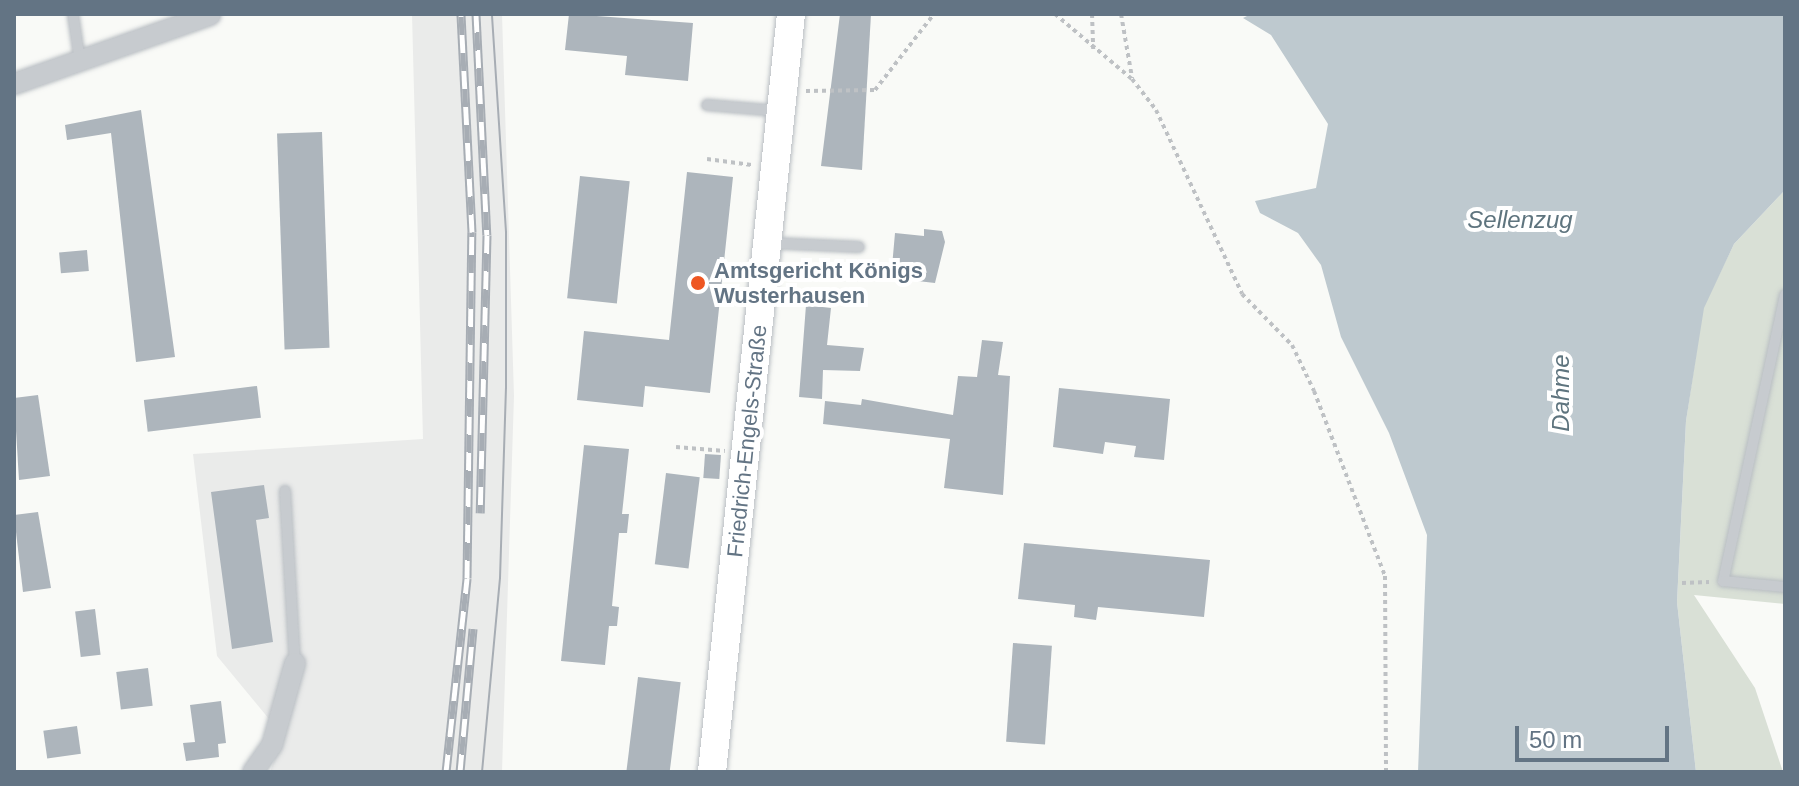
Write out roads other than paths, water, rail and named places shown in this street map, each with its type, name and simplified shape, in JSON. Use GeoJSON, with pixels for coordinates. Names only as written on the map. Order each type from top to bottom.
{"type":"FeatureCollection","features":[{"type":"Feature","properties":{"kind":"main road","name":"Friedrich-Engels-Straße"},"geometry":{"type":"LineString","coordinates":[[712,772],[791,14]]}},
{"type":"Feature","properties":{"kind":"street"},"geometry":{"type":"LineString","coordinates":[[14,84],[210,15]]}},
{"type":"Feature","properties":{"kind":"street"},"geometry":{"type":"LineString","coordinates":[[253,772],[272,745],[295,663]]}},
{"type":"Feature","properties":{"kind":"lane"},"geometry":{"type":"LineString","coordinates":[[73,14],[80,62]]}},
{"type":"Feature","properties":{"kind":"lane"},"geometry":{"type":"LineString","coordinates":[[707,105],[782,100]]}},
{"type":"Feature","properties":{"kind":"lane"},"geometry":{"type":"LineString","coordinates":[[768,243],[859,247]]}},
{"type":"Feature","properties":{"kind":"lane"},"geometry":{"type":"LineString","coordinates":[[1785,295],[1723,581],[1785,587]]}},
{"type":"Feature","properties":{"kind":"lane"},"geometry":{"type":"LineString","coordinates":[[285,491],[295,663]]}},
{"type":"Feature","properties":{"kind":"water","name":"Sellenzug"},"geometry":{"type":"Polygon","coordinates":[[[1251,14],[1785,14],[1785,190],[1734,244],[1704,308],[1686,421],[1677,602],[1696,772],[1418,772],[1427,535],[1389,433],[1341,337],[1321,265],[1298,233],[1260,213],[1255,201],[1316,188],[1328,124],[1271,35],[1243,18],[1251,14]]]}},
{"type":"Feature","properties":{"kind":"tram line"},"geometry":{"type":"LineString","coordinates":[[482,772],[500,578],[506,388],[506,232],[492,14]]}},
{"type":"Feature","properties":{"kind":"railway"},"geometry":{"type":"LineString","coordinates":[[446,772],[467,578],[472,232],[461,14]]}},
{"type":"Feature","properties":{"kind":"railway"},"geometry":{"type":"LineString","coordinates":[[476,14],[487,235],[480,513]]}},
{"type":"Feature","properties":{"kind":"railway"},"geometry":{"type":"LineString","coordinates":[[460,772],[473,629]]}},
{"type":"Feature","properties":{"kind":"place","name":"Amtsgericht Königs Wusterhausen"},"geometry":{"type":"Point","coordinates":[698,283]}},
{"type":"Feature","properties":{"kind":"water label","name":"Dahme"},"geometry":{"type":"Point","coordinates":[1561,393]}}]}
